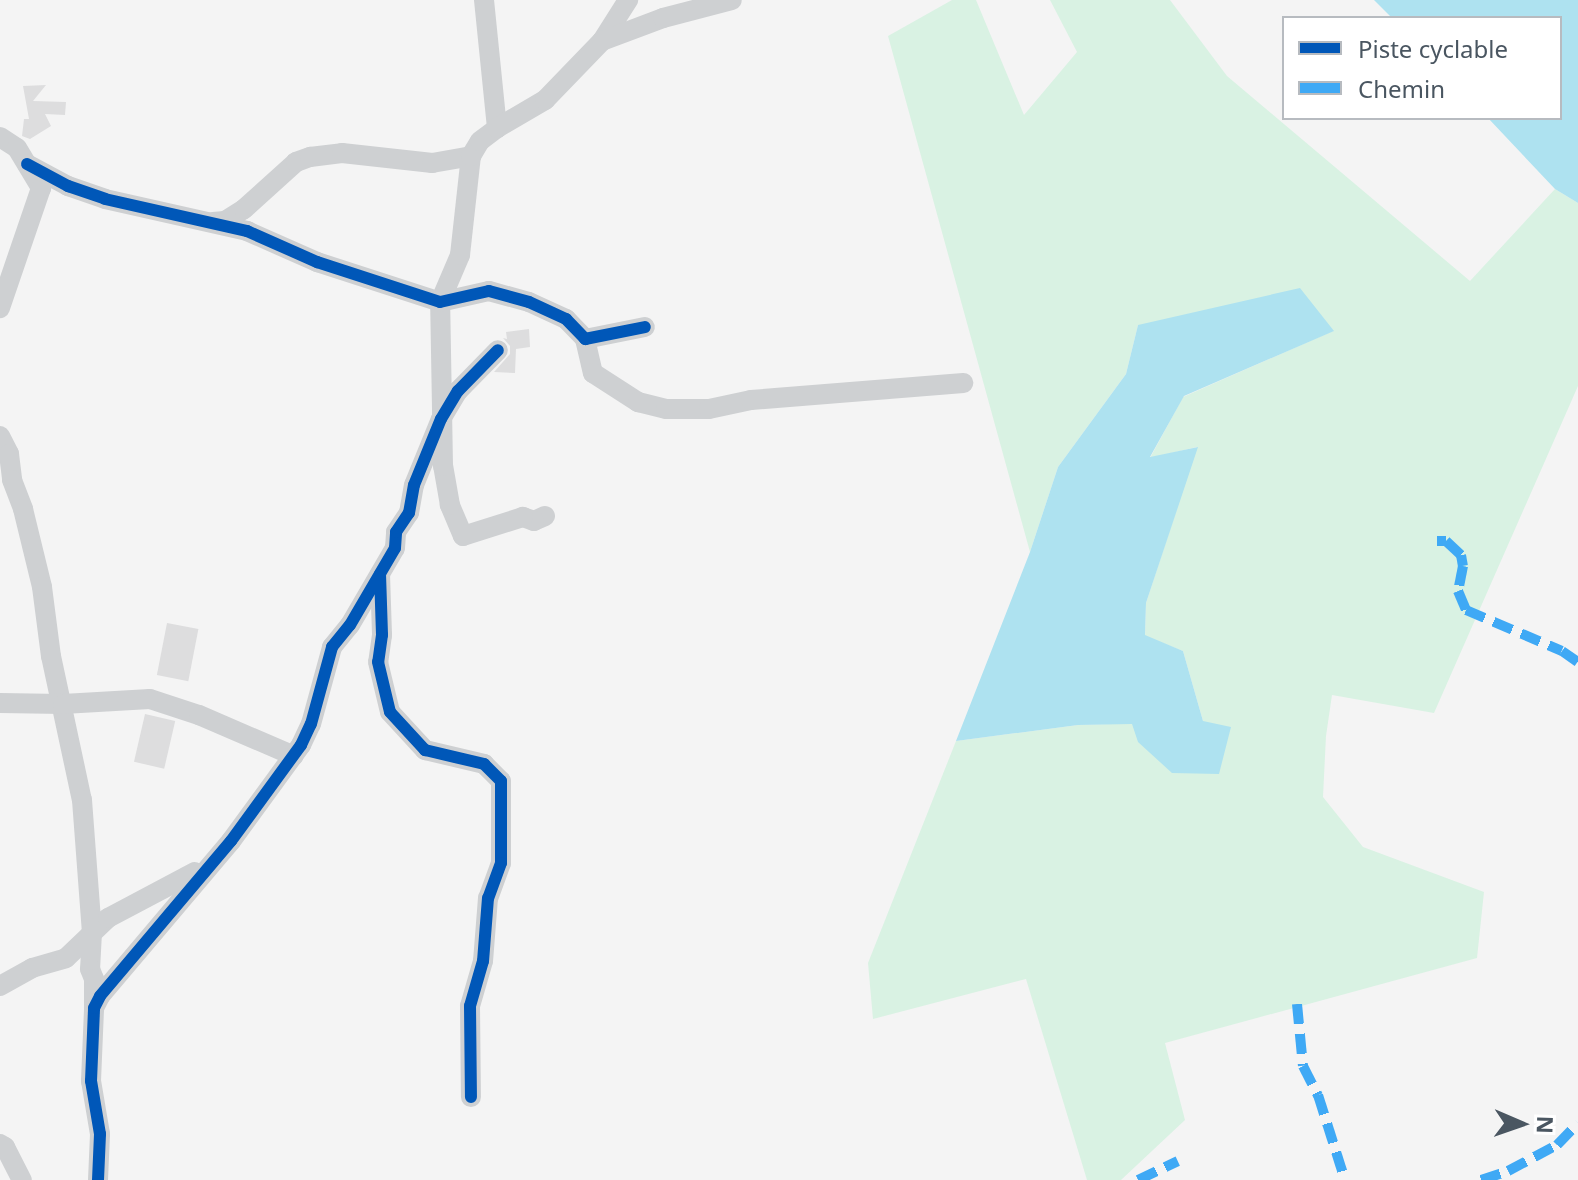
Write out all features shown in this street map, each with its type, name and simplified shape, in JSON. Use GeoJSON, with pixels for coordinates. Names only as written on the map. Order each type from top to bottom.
{"type":"FeatureCollection","features":[{"type":"Feature","properties":{"kind":"street"},"geometry":{"type":"LineString","coordinates":[[484,0],[497,128]]}},
{"type":"Feature","properties":{"kind":"street"},"geometry":{"type":"LineString","coordinates":[[545,516],[534,521],[523,517],[463,536],[450,505],[443,466],[440,302],[460,255],[471,156],[480,141],[545,100],[602,41],[628,0]]}},
{"type":"Feature","properties":{"kind":"street"},"geometry":{"type":"LineString","coordinates":[[602,41],[663,18],[732,0]]}},
{"type":"Feature","properties":{"kind":"street"},"geometry":{"type":"LineString","coordinates":[[0,137],[17,148],[41,188],[0,308]]}},
{"type":"Feature","properties":{"kind":"street"},"geometry":{"type":"LineString","coordinates":[[205,222],[225,221],[244,209],[296,162],[310,157],[342,153],[432,163],[471,156]]}},
{"type":"Feature","properties":{"kind":"street"},"geometry":{"type":"LineString","coordinates":[[27,164],[68,186],[105,199],[247,231],[317,262],[440,302],[489,291],[529,302],[566,319],[585,339],[593,373],[638,402],[666,409],[709,409],[751,400],[963,383]]}},
{"type":"Feature","properties":{"kind":"street"},"geometry":{"type":"LineString","coordinates":[[585,339],[645,327]]}},
{"type":"Feature","properties":{"kind":"street"},"geometry":{"type":"LineString","coordinates":[[94,1008],[100,996],[211,860],[231,841],[294,756],[311,724],[332,647],[395,548],[396,532],[409,513],[414,485],[441,419],[458,391],[498,350]]}},
{"type":"Feature","properties":{"kind":"street"},"geometry":{"type":"LineString","coordinates":[[0,436],[9,454],[12,480],[29,529],[82,800],[92,932],[90,969],[94,979],[91,1081],[100,1134],[98,1180]]}},
{"type":"Feature","properties":{"kind":"street"},"geometry":{"type":"LineString","coordinates":[[380,574],[382,635],[378,662],[390,712],[425,750],[484,764],[501,781],[501,863],[488,898],[483,961],[470,1006],[471,1097]]}},
{"type":"Feature","properties":{"kind":"street"},"geometry":{"type":"LineString","coordinates":[[0,703],[63,704],[150,699],[199,715],[294,756]]}},
{"type":"Feature","properties":{"kind":"street"},"geometry":{"type":"LineString","coordinates":[[0,986],[32,968],[66,958],[108,918],[183,880],[211,860]]}},
{"type":"Feature","properties":{"kind":"street"},"geometry":{"type":"LineString","coordinates":[[0,1144],[5,1147],[22,1180]]}},
{"type":"Feature","properties":{"kind":"green space"},"geometry":{"type":"Polygon","coordinates":[[[952,0],[976,0],[1024,115],[1077,52],[1050,0],[1170,0],[1227,76],[1470,281],[1555,189],[1578,203],[1578,386],[1434,713],[1332,695],[1326,736],[1323,797],[1363,847],[1484,892],[1477,958],[1165,1043],[1185,1120],[1121,1180],[1087,1180],[1026,979],[873,1019],[868,963],[956,741],[1078,725],[1203,721],[1183,651],[1145,636],[1146,603],[1197,447],[1150,458],[1183,397],[1333,331],[1138,325],[1126,374],[1058,467],[1030,552],[888,36],[952,0]]]}},
{"type":"Feature","properties":{"kind":"water"},"geometry":{"type":"Polygon","coordinates":[[[1374,0],[1578,0],[1578,203],[1555,189],[1490,120],[1562,120],[1562,16],[1390,16],[1374,0]]]}},
{"type":"Feature","properties":{"kind":"water"},"geometry":{"type":"Polygon","coordinates":[[[1300,288],[1334,331],[1184,396],[1150,457],[1198,447],[1146,603],[1145,635],[1183,651],[1203,721],[1231,727],[1219,774],[1172,773],[1138,742],[1132,724],[1078,725],[956,741],[1030,552],[1058,467],[1126,374],[1138,325],[1300,288]]]}},
{"type":"Feature","properties":{"kind":"building"},"geometry":{"type":"Polygon","coordinates":[[[46,85],[33,101],[66,102],[65,115],[45,114],[51,126],[30,139],[22,136],[24,119],[29,119],[23,86],[46,85]]]}},
{"type":"Feature","properties":{"kind":"building"},"geometry":{"type":"Polygon","coordinates":[[[529,329],[530,347],[516,349],[515,373],[494,372],[510,354],[510,346],[503,338],[507,339],[506,332],[529,329]]]}},
{"type":"Feature","properties":{"kind":"building"},"geometry":{"type":"Polygon","coordinates":[[[167,623],[198,629],[188,681],[157,675],[167,623]]]}},
{"type":"Feature","properties":{"kind":"building"},"geometry":{"type":"Polygon","coordinates":[[[145,714],[175,721],[164,769],[134,762],[145,714]]]}},
{"type":"Feature","properties":{"kind":"marked path"},"geometry":{"type":"LineString","coordinates":[[1437,541],[1446,541],[1461,555],[1463,566],[1458,591],[1466,610],[1562,651],[1578,662]]}},
{"type":"Feature","properties":{"kind":"marked path"},"geometry":{"type":"LineString","coordinates":[[1297,1004],[1303,1066],[1318,1095],[1345,1180]]}},
{"type":"Feature","properties":{"kind":"marked path"},"geometry":{"type":"LineString","coordinates":[[1481,1180],[1508,1171],[1557,1145],[1578,1123]]}},
{"type":"Feature","properties":{"kind":"marked path"},"geometry":{"type":"LineString","coordinates":[[1138,1180],[1178,1161]]}},
{"type":"Feature","properties":{"kind":"cycle path"},"geometry":{"type":"LineString","coordinates":[[27,164],[68,186],[105,199],[247,231],[317,262],[440,302],[489,291],[529,302],[566,319],[585,339],[645,327]]}},
{"type":"Feature","properties":{"kind":"cycle path"},"geometry":{"type":"LineString","coordinates":[[98,1180],[100,1134],[91,1081],[94,1008],[100,996],[231,841],[301,745],[311,724],[332,647],[350,625],[395,548],[396,532],[409,513],[414,485],[441,419],[458,391],[498,350]]}},
{"type":"Feature","properties":{"kind":"cycle path"},"geometry":{"type":"LineString","coordinates":[[380,574],[382,635],[378,662],[390,712],[425,750],[484,764],[501,781],[501,863],[488,898],[483,961],[470,1006],[471,1097]]}}]}
